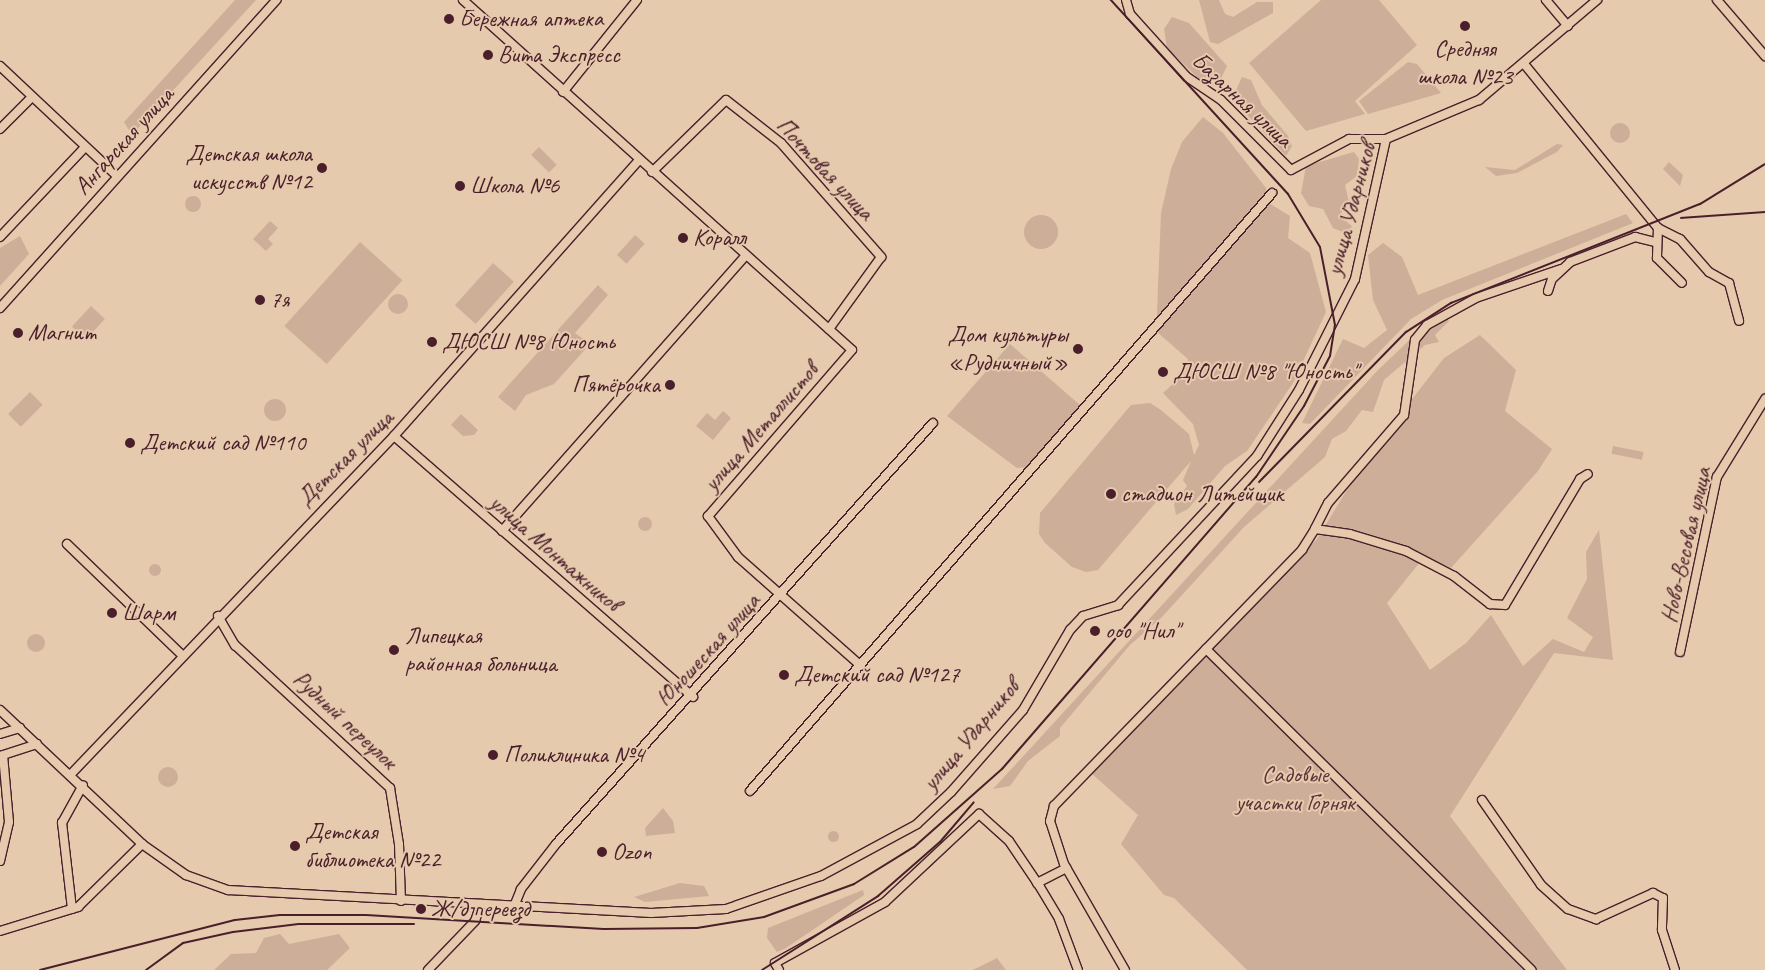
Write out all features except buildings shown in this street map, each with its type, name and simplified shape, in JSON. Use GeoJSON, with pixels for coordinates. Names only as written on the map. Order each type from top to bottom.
{"type":"FeatureCollection","features":[{"type":"Feature","properties":{"kind":"street","name":"Ангарская улица"},"geometry":{"type":"LineString","coordinates":[[0,308],[276,0]]}},
{"type":"Feature","properties":{"kind":"street"},"geometry":{"type":"LineString","coordinates":[[463,0],[638,161],[829,329]]}},
{"type":"Feature","properties":{"kind":"street"},"geometry":{"type":"LineString","coordinates":[[564,92],[637,0]]}},
{"type":"Feature","properties":{"kind":"street","name":"Базарная улица"},"geometry":{"type":"LineString","coordinates":[[1126,0],[1130,14],[1187,78],[1221,100],[1291,170],[1349,139],[1386,139]]}},
{"type":"Feature","properties":{"kind":"street"},"geometry":{"type":"LineString","coordinates":[[1546,0],[1568,26]]}},
{"type":"Feature","properties":{"kind":"street","name":"улица Ударников"},"geometry":{"type":"LineString","coordinates":[[515,904],[651,913],[726,909],[750,903],[821,876],[916,824],[1023,710],[1070,630],[1083,616],[1118,605],[1257,456],[1299,390],[1355,279],[1386,139],[1479,100],[1525,65],[1597,0]]}},
{"type":"Feature","properties":{"kind":"street"},"geometry":{"type":"LineString","coordinates":[[1717,0],[1765,56]]}},
{"type":"Feature","properties":{"kind":"street"},"geometry":{"type":"LineString","coordinates":[[1525,65],[1658,228],[1680,239],[1710,272],[1729,283],[1739,321]]}},
{"type":"Feature","properties":{"kind":"street"},"geometry":{"type":"LineString","coordinates":[[0,66],[117,176]]}},
{"type":"Feature","properties":{"kind":"street"},"geometry":{"type":"LineString","coordinates":[[0,130],[32,97]]}},
{"type":"Feature","properties":{"kind":"street","name":"Почтовая улица"},"geometry":{"type":"LineString","coordinates":[[652,172],[726,100],[781,144],[881,257],[829,329]]}},
{"type":"Feature","properties":{"kind":"street"},"geometry":{"type":"LineString","coordinates":[[0,237],[85,147]]}},
{"type":"Feature","properties":{"kind":"street","name":"Детская улица"},"geometry":{"type":"LineString","coordinates":[[72,774],[218,616],[394,436],[638,161]]}},
{"type":"Feature","properties":{"kind":"street"},"geometry":{"type":"LineString","coordinates":[[750,791],[1272,193]]}},
{"type":"Feature","properties":{"kind":"street"},"geometry":{"type":"LineString","coordinates":[[1658,228],[1655,242],[1659,261],[1682,283]]}},
{"type":"Feature","properties":{"kind":"street"},"geometry":{"type":"LineString","coordinates":[[1125,970],[1066,868],[1050,821],[1054,806],[1302,550],[1328,503],[1404,414],[1415,340],[1427,325],[1476,298],[1560,269],[1635,237],[1655,242]]}},
{"type":"Feature","properties":{"kind":"street"},"geometry":{"type":"LineString","coordinates":[[502,531],[745,256]]}},
{"type":"Feature","properties":{"kind":"street"},"geometry":{"type":"LineString","coordinates":[[1548,291],[1560,269]]}},
{"type":"Feature","properties":{"kind":"street","name":"улица Металлистов"},"geometry":{"type":"LineString","coordinates":[[782,596],[738,557],[720,526],[708,516],[852,350],[829,329]]}},
{"type":"Feature","properties":{"kind":"street","name":"Ново-Весовая улица"},"geometry":{"type":"LineString","coordinates":[[1680,652],[1717,477],[1765,398]]}},
{"type":"Feature","properties":{"kind":"street","name":"Юношеская улица"},"geometry":{"type":"LineString","coordinates":[[515,904],[520,889],[556,844],[693,697],[933,423]]}},
{"type":"Feature","properties":{"kind":"street","name":"улица Монтажников"},"geometry":{"type":"LineString","coordinates":[[394,436],[693,697]]}},
{"type":"Feature","properties":{"kind":"street"},"geometry":{"type":"LineString","coordinates":[[1315,529],[1350,534],[1406,551],[1454,576],[1490,604],[1505,605],[1532,567],[1575,486],[1588,474]]}},
{"type":"Feature","properties":{"kind":"street"},"geometry":{"type":"LineString","coordinates":[[67,544],[182,655]]}},
{"type":"Feature","properties":{"kind":"street"},"geometry":{"type":"LineString","coordinates":[[782,596],[861,666]]}},
{"type":"Feature","properties":{"kind":"street","name":"Рудный переулок"},"geometry":{"type":"LineString","coordinates":[[218,616],[235,644],[390,788],[399,844],[401,902]]}},
{"type":"Feature","properties":{"kind":"street"},"geometry":{"type":"LineString","coordinates":[[1206,649],[1531,970]]}},
{"type":"Feature","properties":{"kind":"street"},"geometry":{"type":"LineString","coordinates":[[0,710],[72,774],[142,844],[176,868],[228,890],[401,902],[515,904]]}},
{"type":"Feature","properties":{"kind":"street"},"geometry":{"type":"LineString","coordinates":[[0,734],[20,728]]}},
{"type":"Feature","properties":{"kind":"street"},"geometry":{"type":"LineString","coordinates":[[0,862],[9,822],[1,756],[37,744]]}},
{"type":"Feature","properties":{"kind":"street"},"geometry":{"type":"LineString","coordinates":[[72,909],[62,823],[83,785]]}},
{"type":"Feature","properties":{"kind":"street"},"geometry":{"type":"LineString","coordinates":[[1482,800],[1541,886],[1568,908],[1596,919],[1653,893],[1663,898],[1662,930],[1675,970]]}},
{"type":"Feature","properties":{"kind":"street"},"geometry":{"type":"LineString","coordinates":[[777,966],[885,902],[979,814],[1008,841],[1038,884],[1059,919],[1078,970]]}},
{"type":"Feature","properties":{"kind":"street"},"geometry":{"type":"LineString","coordinates":[[0,930],[72,909],[96,892],[142,844]]}},
{"type":"Feature","properties":{"kind":"street"},"geometry":{"type":"LineString","coordinates":[[1038,884],[1066,868]]}},
{"type":"Feature","properties":{"kind":"street"},"geometry":{"type":"LineString","coordinates":[[428,970],[475,921],[481,904]]}},
{"type":"Feature","properties":{"kind":"green space"},"geometry":{"type":"Polygon","coordinates":[[[235,0],[256,0],[132,135],[124,122],[235,0]]]}},
{"type":"Feature","properties":{"kind":"green space"},"geometry":{"type":"Polygon","coordinates":[[[1199,0],[1219,0],[1225,14],[1233,17],[1257,2],[1273,2],[1273,13],[1218,44],[1210,42],[1199,0]]]}},
{"type":"Feature","properties":{"kind":"green space"},"geometry":{"type":"Polygon","coordinates":[[[1321,0],[1379,0],[1417,45],[1355,101],[1365,114],[1306,131],[1249,63],[1321,0]]]}},
{"type":"Feature","properties":{"kind":"green space"},"geometry":{"type":"Polygon","coordinates":[[[1172,17],[1189,23],[1227,66],[1217,87],[1199,79],[1167,48],[1164,29],[1172,17]]]}},
{"type":"Feature","properties":{"kind":"green space"},"geometry":{"type":"Polygon","coordinates":[[[1408,62],[1417,64],[1441,93],[1368,114],[1359,101],[1408,62]]]}},
{"type":"Feature","properties":{"kind":"green space"},"geometry":{"type":"Polygon","coordinates":[[[1242,77],[1251,80],[1262,105],[1288,136],[1292,146],[1286,156],[1232,99],[1242,77]]]}},
{"type":"Feature","properties":{"kind":"green space"},"geometry":{"type":"Polygon","coordinates":[[[1203,117],[1223,133],[1266,188],[1267,202],[1290,216],[1288,238],[1310,253],[1326,312],[1293,383],[1247,451],[1225,466],[1188,509],[1176,515],[1174,504],[1187,486],[1183,480],[1191,461],[1098,570],[1086,572],[1072,567],[1045,543],[1039,534],[1040,513],[1131,405],[1150,403],[1189,434],[1194,455],[1199,445],[1193,424],[1163,393],[1185,373],[1188,359],[1157,332],[1157,312],[1161,213],[1171,169],[1182,142],[1203,117]]]}},
{"type":"Feature","properties":{"kind":"green space"},"geometry":{"type":"Polygon","coordinates":[[[1620,123],[1627,126],[1630,133],[1627,140],[1620,143],[1613,140],[1610,133],[1613,126],[1620,123]]]}},
{"type":"Feature","properties":{"kind":"green space"},"geometry":{"type":"Polygon","coordinates":[[[1557,144],[1563,145],[1557,152],[1517,173],[1496,176],[1485,167],[1515,170],[1557,144]]]}},
{"type":"Feature","properties":{"kind":"green space"},"geometry":{"type":"Polygon","coordinates":[[[539,147],[557,165],[549,172],[531,155],[539,147]]]}},
{"type":"Feature","properties":{"kind":"green space"},"geometry":{"type":"Polygon","coordinates":[[[1354,152],[1359,159],[1357,176],[1345,185],[1349,202],[1339,216],[1352,226],[1348,234],[1333,228],[1323,209],[1309,206],[1301,193],[1306,166],[1354,152]]]}},
{"type":"Feature","properties":{"kind":"green space"},"geometry":{"type":"Polygon","coordinates":[[[1669,162],[1683,175],[1680,186],[1663,169],[1669,162]]]}},
{"type":"Feature","properties":{"kind":"green space"},"geometry":{"type":"Polygon","coordinates":[[[193,196],[199,198],[201,204],[199,210],[193,212],[187,210],[185,204],[187,198],[193,196]]]}},
{"type":"Feature","properties":{"kind":"green space"},"geometry":{"type":"Polygon","coordinates":[[[1626,214],[1633,223],[1442,300],[1411,319],[1310,424],[1302,423],[1343,339],[1364,348],[1387,330],[1373,300],[1368,255],[1383,243],[1402,257],[1418,295],[1626,214]]]}},
{"type":"Feature","properties":{"kind":"green space"},"geometry":{"type":"Polygon","coordinates":[[[1041,215],[1048,216],[1053,220],[1057,225],[1057,239],[1053,244],[1048,248],[1041,249],[1034,248],[1029,244],[1025,239],[1024,232],[1025,225],[1029,220],[1034,216],[1041,215]]]}},
{"type":"Feature","properties":{"kind":"green space"},"geometry":{"type":"Polygon","coordinates":[[[270,221],[278,228],[268,239],[273,244],[266,251],[253,239],[270,221]]]}},
{"type":"Feature","properties":{"kind":"green space"},"geometry":{"type":"Polygon","coordinates":[[[635,235],[645,244],[627,264],[617,255],[635,235]]]}},
{"type":"Feature","properties":{"kind":"green space"},"geometry":{"type":"Polygon","coordinates":[[[20,236],[29,254],[0,286],[0,248],[20,236]]]}},
{"type":"Feature","properties":{"kind":"green space"},"geometry":{"type":"Polygon","coordinates":[[[360,242],[402,280],[327,364],[284,326],[360,242]]]}},
{"type":"Feature","properties":{"kind":"green space"},"geometry":{"type":"Polygon","coordinates":[[[493,263],[514,282],[476,324],[455,305],[493,263]]]}},
{"type":"Feature","properties":{"kind":"green space"},"geometry":{"type":"Polygon","coordinates":[[[598,285],[608,295],[575,333],[590,344],[554,384],[526,395],[515,411],[498,397],[598,285]]]}},
{"type":"Feature","properties":{"kind":"green space"},"geometry":{"type":"Polygon","coordinates":[[[398,294],[405,297],[408,304],[405,311],[398,314],[391,311],[388,304],[391,297],[398,294]]]}},
{"type":"Feature","properties":{"kind":"green space"},"geometry":{"type":"Polygon","coordinates":[[[91,306],[105,319],[86,339],[72,326],[91,306]]]}},
{"type":"Feature","properties":{"kind":"green space"},"geometry":{"type":"Polygon","coordinates":[[[1447,318],[1449,321],[1435,335],[1439,342],[1425,345],[1384,380],[1373,412],[1362,410],[1346,431],[1332,439],[1325,457],[1244,527],[1162,617],[1130,645],[1060,728],[1060,736],[1028,761],[1010,786],[993,789],[1378,370],[1418,332],[1447,318]]]}},
{"type":"Feature","properties":{"kind":"green space","name":"Садовые участки Горняк"},"geometry":{"type":"Polygon","coordinates":[[[1480,335],[1516,370],[1505,411],[1552,449],[1538,471],[1451,568],[1425,556],[1387,603],[1430,670],[1466,643],[1491,615],[1523,666],[1553,639],[1584,652],[1593,637],[1567,618],[1587,579],[1586,552],[1599,530],[1613,660],[1554,653],[1450,816],[1567,970],[1247,970],[1174,898],[1164,895],[1121,844],[1138,815],[1091,773],[1317,539],[1367,457],[1444,358],[1480,335]]]}},
{"type":"Feature","properties":{"kind":"green space"},"geometry":{"type":"Polygon","coordinates":[[[1010,344],[1081,406],[1028,467],[1017,468],[947,416],[1010,344]]]}},
{"type":"Feature","properties":{"kind":"green space"},"geometry":{"type":"Polygon","coordinates":[[[30,392],[43,405],[21,427],[8,414],[30,392]]]}},
{"type":"Feature","properties":{"kind":"green space"},"geometry":{"type":"Polygon","coordinates":[[[275,399],[283,402],[286,410],[283,418],[275,421],[267,418],[264,410],[267,402],[275,399]]]}},
{"type":"Feature","properties":{"kind":"green space"},"geometry":{"type":"Polygon","coordinates":[[[723,411],[731,418],[713,440],[696,426],[707,413],[715,420],[723,411]]]}},
{"type":"Feature","properties":{"kind":"green space"},"geometry":{"type":"Polygon","coordinates":[[[461,414],[478,430],[474,435],[463,436],[451,425],[461,414]]]}},
{"type":"Feature","properties":{"kind":"green space"},"geometry":{"type":"Polygon","coordinates":[[[1613,446],[1643,452],[1642,460],[1611,454],[1613,446]]]}},
{"type":"Feature","properties":{"kind":"green space"},"geometry":{"type":"Polygon","coordinates":[[[645,517],[650,519],[652,524],[650,529],[645,531],[640,529],[638,524],[640,519],[645,517]]]}},
{"type":"Feature","properties":{"kind":"green space"},"geometry":{"type":"Polygon","coordinates":[[[157,564],[160,565],[160,575],[153,576],[150,575],[149,568],[150,565],[157,564]]]}},
{"type":"Feature","properties":{"kind":"green space"},"geometry":{"type":"Polygon","coordinates":[[[32,634],[40,634],[45,639],[43,650],[32,652],[27,647],[27,639],[32,634]]]}},
{"type":"Feature","properties":{"kind":"green space"},"geometry":{"type":"Polygon","coordinates":[[[168,767],[175,770],[178,777],[175,784],[168,787],[161,784],[158,777],[161,770],[168,767]]]}},
{"type":"Feature","properties":{"kind":"green space"},"geometry":{"type":"Polygon","coordinates":[[[663,808],[673,821],[675,833],[646,836],[645,828],[663,808]]]}},
{"type":"Feature","properties":{"kind":"green space"},"geometry":{"type":"Polygon","coordinates":[[[833,830],[839,836],[833,842],[827,836],[833,830]]]}},
{"type":"Feature","properties":{"kind":"green space"},"geometry":{"type":"Polygon","coordinates":[[[680,883],[704,886],[709,896],[645,902],[634,897],[680,883]]]}},
{"type":"Feature","properties":{"kind":"green space"},"geometry":{"type":"Polygon","coordinates":[[[863,890],[864,895],[786,948],[777,952],[767,938],[768,928],[863,890]]]}},
{"type":"Feature","properties":{"kind":"green space"},"geometry":{"type":"Polygon","coordinates":[[[280,934],[289,944],[339,934],[350,948],[327,970],[214,970],[231,954],[256,953],[264,938],[280,934]]]}},
{"type":"Feature","properties":{"kind":"green space"},"geometry":{"type":"Polygon","coordinates":[[[997,958],[1006,970],[972,970],[979,967],[997,958]]]}},
{"type":"Feature","properties":{"kind":"railway"},"geometry":{"type":"LineString","coordinates":[[40,970],[235,920],[280,915],[366,915],[604,929],[697,928],[764,917],[854,884],[914,847],[1002,769],[1256,477],[1304,406],[1330,356],[1335,325],[1320,247],[1288,194],[1111,0]]}},
{"type":"Feature","properties":{"kind":"railway"},"geometry":{"type":"LineString","coordinates":[[1259,482],[1406,332],[1451,303],[1700,204],[1765,164]]}},
{"type":"Feature","properties":{"kind":"railway"},"geometry":{"type":"LineString","coordinates":[[1681,218],[1765,212]]}},
{"type":"Feature","properties":{"kind":"railway"},"geometry":{"type":"LineString","coordinates":[[762,970],[878,896],[940,842],[974,802]]}},
{"type":"Feature","properties":{"kind":"railway"},"geometry":{"type":"LineString","coordinates":[[146,970],[183,943],[233,932],[299,924],[414,924]]}},
{"type":"Feature","properties":{"kind":"place","name":"Бережная аптека"},"geometry":{"type":"Point","coordinates":[449,19]}},
{"type":"Feature","properties":{"kind":"place","name":"Средняя школа №23"},"geometry":{"type":"Point","coordinates":[1465,26]}},
{"type":"Feature","properties":{"kind":"place","name":"Вита Экспресс"},"geometry":{"type":"Point","coordinates":[488,55]}},
{"type":"Feature","properties":{"kind":"place","name":"Детская школа искусств №12"},"geometry":{"type":"Point","coordinates":[322,168]}},
{"type":"Feature","properties":{"kind":"place","name":"Школа №6"},"geometry":{"type":"Point","coordinates":[460,186]}},
{"type":"Feature","properties":{"kind":"place","name":"Коралл"},"geometry":{"type":"Point","coordinates":[683,238]}},
{"type":"Feature","properties":{"kind":"place","name":"7я"},"geometry":{"type":"Point","coordinates":[260,300]}},
{"type":"Feature","properties":{"kind":"place","name":"Магнит"},"geometry":{"type":"Point","coordinates":[18,333]}},
{"type":"Feature","properties":{"kind":"place","name":"ДЮСШ №8 Юность"},"geometry":{"type":"Point","coordinates":[432,342]}},
{"type":"Feature","properties":{"kind":"place","name":"Дом культуры «Рудничный»"},"geometry":{"type":"Point","coordinates":[1078,349]}},
{"type":"Feature","properties":{"kind":"place","name":"ДЮСШ №8 \"Юность\""},"geometry":{"type":"Point","coordinates":[1163,372]}},
{"type":"Feature","properties":{"kind":"place","name":"Пятёрочка"},"geometry":{"type":"Point","coordinates":[670,385]}},
{"type":"Feature","properties":{"kind":"place","name":"Детский сад №110"},"geometry":{"type":"Point","coordinates":[130,443]}},
{"type":"Feature","properties":{"kind":"place","name":"стадион Литейщик"},"geometry":{"type":"Point","coordinates":[1111,494]}},
{"type":"Feature","properties":{"kind":"place","name":"Шарм"},"geometry":{"type":"Point","coordinates":[112,613]}},
{"type":"Feature","properties":{"kind":"place","name":"ооо \"Нил\""},"geometry":{"type":"Point","coordinates":[1095,631]}},
{"type":"Feature","properties":{"kind":"place","name":"Липецкая районная больница"},"geometry":{"type":"Point","coordinates":[394,650]}},
{"type":"Feature","properties":{"kind":"place","name":"Детский сад №127"},"geometry":{"type":"Point","coordinates":[784,675]}},
{"type":"Feature","properties":{"kind":"place","name":"Поликлиника №4"},"geometry":{"type":"Point","coordinates":[493,755]}},
{"type":"Feature","properties":{"kind":"place","name":"Детская библиотека №22"},"geometry":{"type":"Point","coordinates":[295,846]}},
{"type":"Feature","properties":{"kind":"place","name":"Ozon"},"geometry":{"type":"Point","coordinates":[602,852]}},
{"type":"Feature","properties":{"kind":"place","name":"Ж/д переезд"},"geometry":{"type":"Point","coordinates":[421,909]}}]}
